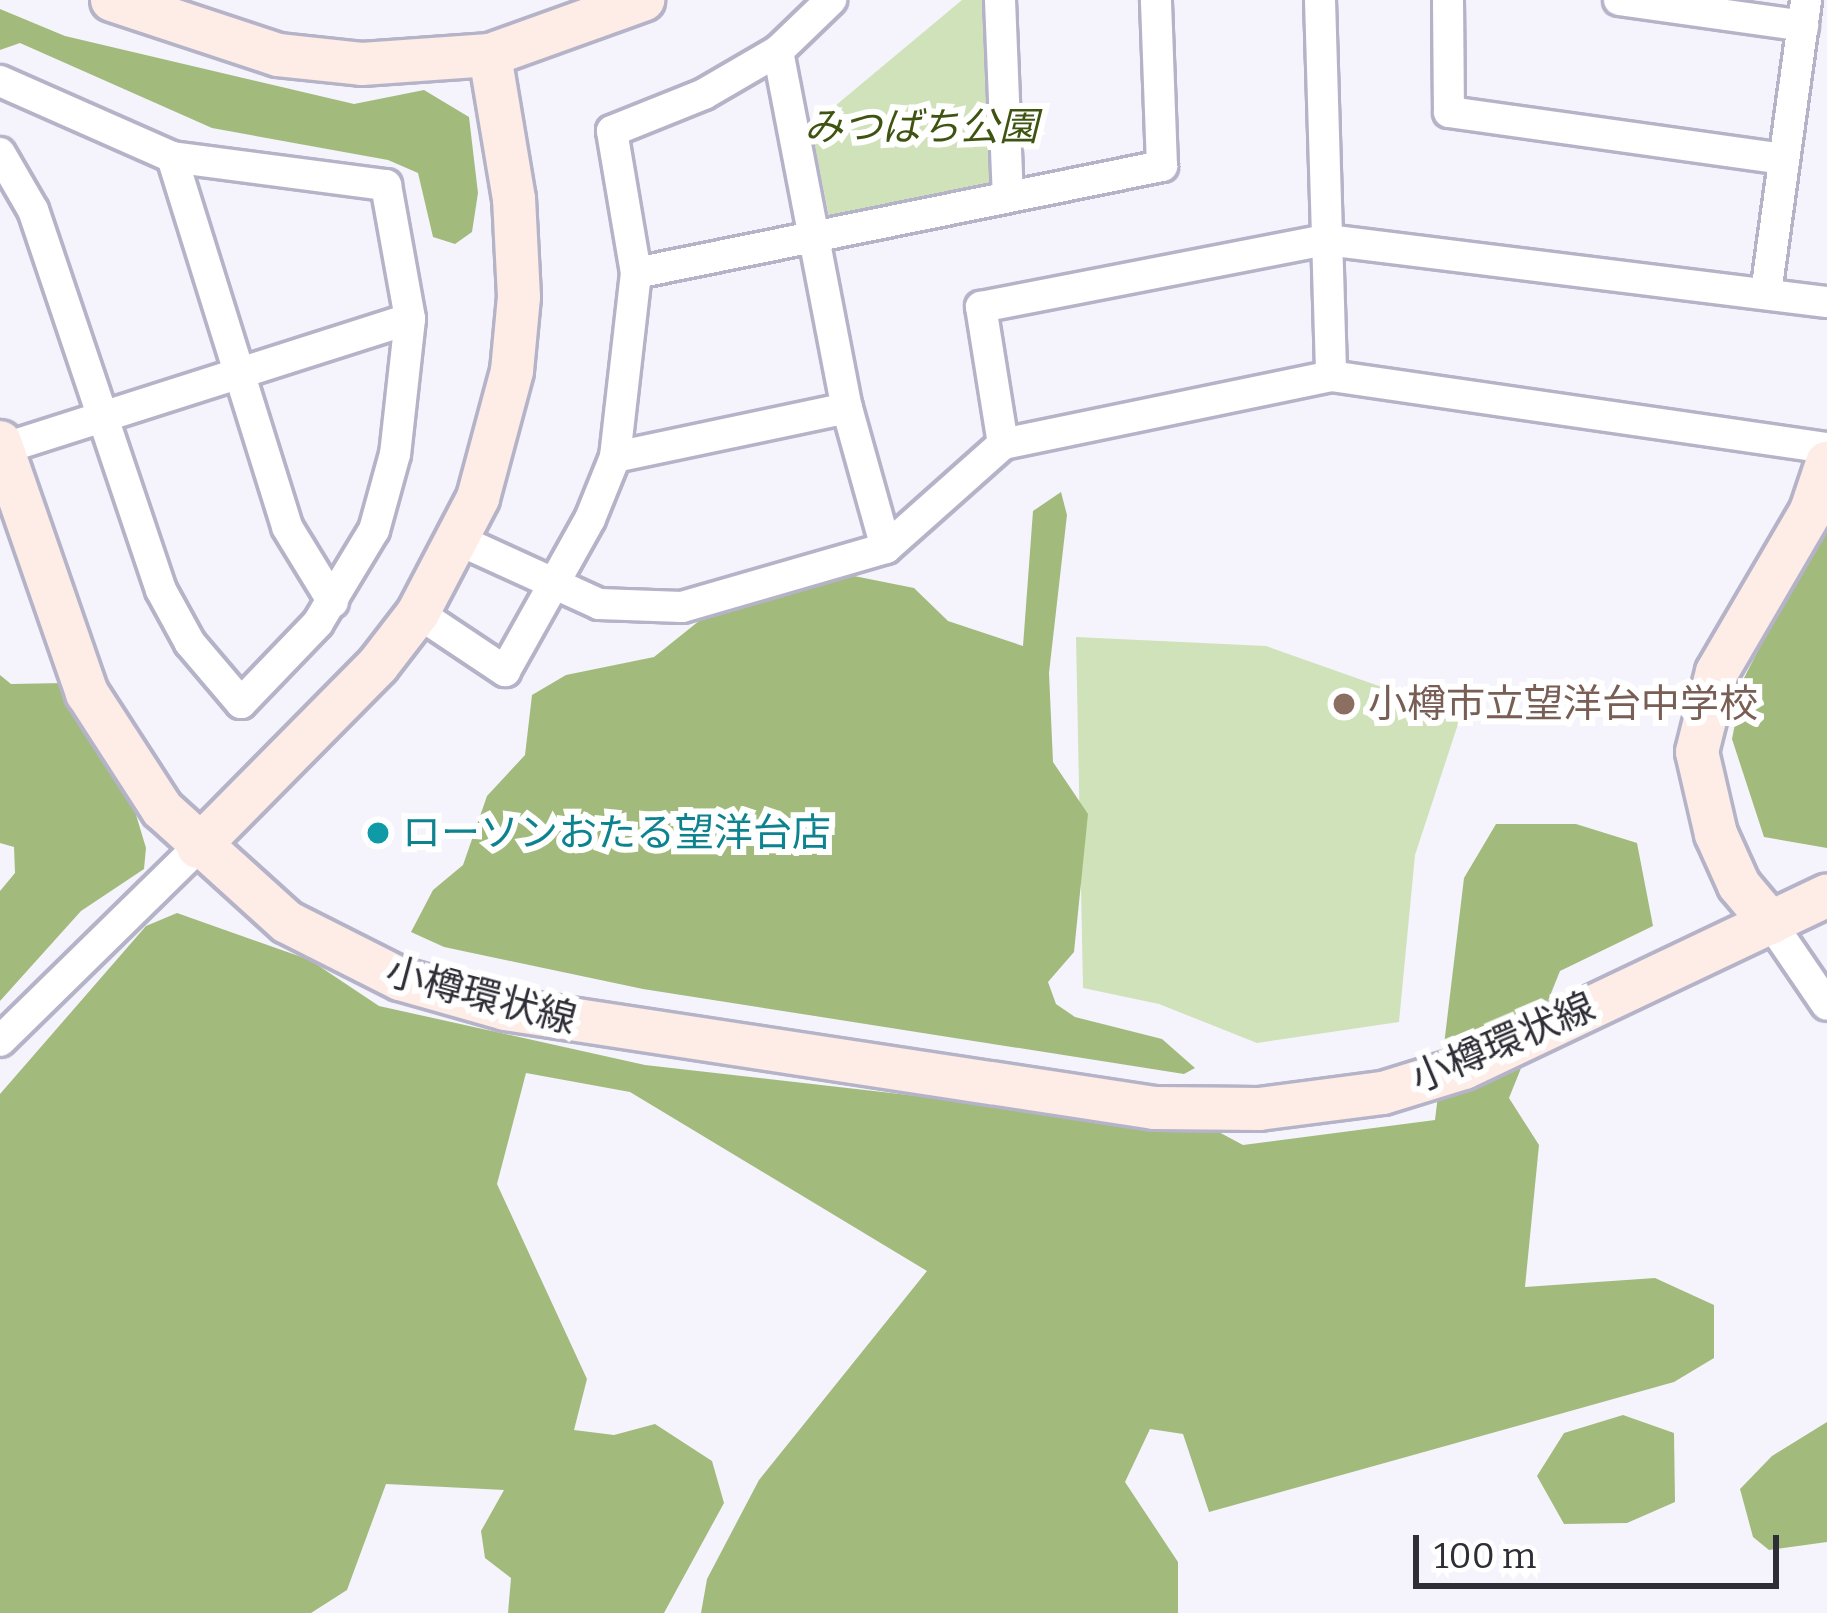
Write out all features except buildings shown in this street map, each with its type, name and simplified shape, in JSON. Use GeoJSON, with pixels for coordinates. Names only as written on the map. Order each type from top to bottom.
{"type":"FeatureCollection","features":[{"type":"Feature","properties":{"kind":"main road"},"geometry":{"type":"LineString","coordinates":[[112,0],[278,56],[385,64],[490,55],[643,0]]}},
{"type":"Feature","properties":{"kind":"main road"},"geometry":{"type":"LineString","coordinates":[[198,847],[357,687],[418,613],[461,541],[499,437],[519,297],[514,199],[490,55]]}},
{"type":"Feature","properties":{"kind":"main road","name":"小樽環状線"},"geometry":{"type":"LineString","coordinates":[[1,446],[87,693],[117,751],[198,847],[287,922],[448,995],[602,1029],[1154,1108],[1259,1109],[1383,1094],[1464,1068],[1827,896]]}},
{"type":"Feature","properties":{"kind":"main road"},"geometry":{"type":"LineString","coordinates":[[1771,922],[1739,885],[1715,834],[1697,752],[1717,672],[1811,511],[1827,463]]}},
{"type":"Feature","properties":{"kind":"street"},"geometry":{"type":"LineString","coordinates":[[418,613],[505,671],[559,585],[615,457],[636,273],[612,131],[704,94],[778,51],[831,0]]}},
{"type":"Feature","properties":{"kind":"street"},"geometry":{"type":"LineString","coordinates":[[1000,0],[1008,197]]}},
{"type":"Feature","properties":{"kind":"street"},"geometry":{"type":"LineString","coordinates":[[636,273],[1162,166],[1156,0]]}},
{"type":"Feature","properties":{"kind":"street"},"geometry":{"type":"LineString","coordinates":[[1319,0],[1330,376]]}},
{"type":"Feature","properties":{"kind":"street"},"geometry":{"type":"LineString","coordinates":[[1448,0],[1449,112],[1784,159]]}},
{"type":"Feature","properties":{"kind":"street"},"geometry":{"type":"LineString","coordinates":[[1619,0],[1804,13],[1766,293]]}},
{"type":"Feature","properties":{"kind":"street"},"geometry":{"type":"LineString","coordinates":[[778,51],[818,236],[847,408],[886,548]]}},
{"type":"Feature","properties":{"kind":"street"},"geometry":{"type":"LineString","coordinates":[[0,81],[172,158],[386,185],[410,319],[374,530],[333,602],[241,703],[190,643],[161,590],[33,210],[0,153]]}},
{"type":"Feature","properties":{"kind":"street"},"geometry":{"type":"LineString","coordinates":[[172,158],[287,527],[333,602]]}},
{"type":"Feature","properties":{"kind":"street"},"geometry":{"type":"LineString","coordinates":[[1003,444],[981,307],[1327,240],[1827,302]]}},
{"type":"Feature","properties":{"kind":"street"},"geometry":{"type":"LineString","coordinates":[[1,446],[410,319]]}},
{"type":"Feature","properties":{"kind":"street"},"geometry":{"type":"LineString","coordinates":[[461,541],[599,604],[682,607],[886,548],[1003,444],[1330,376],[1827,448]]}},
{"type":"Feature","properties":{"kind":"street"},"geometry":{"type":"LineString","coordinates":[[615,457],[847,408]]}},
{"type":"Feature","properties":{"kind":"street"},"geometry":{"type":"LineString","coordinates":[[0,1041],[198,847]]}},
{"type":"Feature","properties":{"kind":"street"},"geometry":{"type":"LineString","coordinates":[[1771,922],[1827,1005]]}},
{"type":"Feature","properties":{"kind":"green space","name":"みつばち公園"},"geometry":{"type":"Polygon","coordinates":[[[962,0],[986,0],[994,187],[829,216],[811,126],[962,0]]]}},
{"type":"Feature","properties":{"kind":"green space"},"geometry":{"type":"Polygon","coordinates":[[[0,9],[65,36],[354,104],[424,90],[469,117],[478,193],[472,232],[455,244],[433,237],[418,173],[388,160],[212,128],[20,43],[0,50],[0,9]]]}},
{"type":"Feature","properties":{"kind":"green space"},"geometry":{"type":"Polygon","coordinates":[[[1061,492],[1067,515],[1049,673],[1053,762],[1088,814],[1074,952],[1048,982],[1056,1004],[1075,1017],[1162,1039],[1195,1068],[1184,1074],[643,989],[444,947],[411,932],[433,890],[463,865],[487,796],[525,755],[532,695],[566,675],[654,657],[704,617],[854,576],[914,588],[948,621],[1023,646],[1033,511],[1061,492]]]}},
{"type":"Feature","properties":{"kind":"green space"},"geometry":{"type":"Polygon","coordinates":[[[1827,516],[1827,848],[1764,837],[1732,739],[1744,678],[1827,516]]]}},
{"type":"Feature","properties":{"kind":"green space"},"geometry":{"type":"Polygon","coordinates":[[[1076,637],[1266,646],[1461,715],[1415,855],[1399,1022],[1257,1043],[1159,1004],[1083,988],[1076,637]]]}},
{"type":"Feature","properties":{"kind":"green space"},"geometry":{"type":"Polygon","coordinates":[[[0,675],[11,684],[64,683],[128,788],[146,848],[144,869],[81,911],[0,1001],[0,891],[15,873],[14,847],[0,843],[0,675]]]}},
{"type":"Feature","properties":{"kind":"green space"},"geometry":{"type":"Polygon","coordinates":[[[1496,824],[1576,824],[1637,843],[1653,926],[1560,971],[1509,1098],[1539,1145],[1525,1287],[1655,1278],[1714,1305],[1714,1358],[1674,1382],[1209,1512],[1183,1434],[1150,1429],[1125,1482],[1178,1562],[1178,1613],[701,1613],[707,1579],[759,1480],[927,1271],[630,1092],[526,1073],[497,1184],[587,1379],[574,1430],[614,1435],[655,1424],[712,1461],[724,1503],[664,1613],[508,1613],[511,1578],[485,1558],[481,1531],[504,1490],[386,1484],[347,1590],[311,1613],[0,1613],[0,1094],[146,926],[177,913],[310,960],[379,1006],[645,1065],[1215,1130],[1243,1145],[1435,1120],[1464,878],[1496,824]]]}},
{"type":"Feature","properties":{"kind":"green space"},"geometry":{"type":"Polygon","coordinates":[[[1623,1415],[1674,1433],[1675,1502],[1627,1523],[1564,1524],[1537,1476],[1564,1433],[1623,1415]]]}},
{"type":"Feature","properties":{"kind":"green space"},"geometry":{"type":"Polygon","coordinates":[[[1827,1422],[1827,1542],[1769,1550],[1753,1537],[1740,1489],[1772,1456],[1827,1422]]]}},
{"type":"Feature","properties":{"kind":"place","name":"小樽市立望洋台中学校"},"geometry":{"type":"Point","coordinates":[1344,704]}},
{"type":"Feature","properties":{"kind":"place","name":"ローソンおたる望洋台店"},"geometry":{"type":"Point","coordinates":[378,833]}}]}
